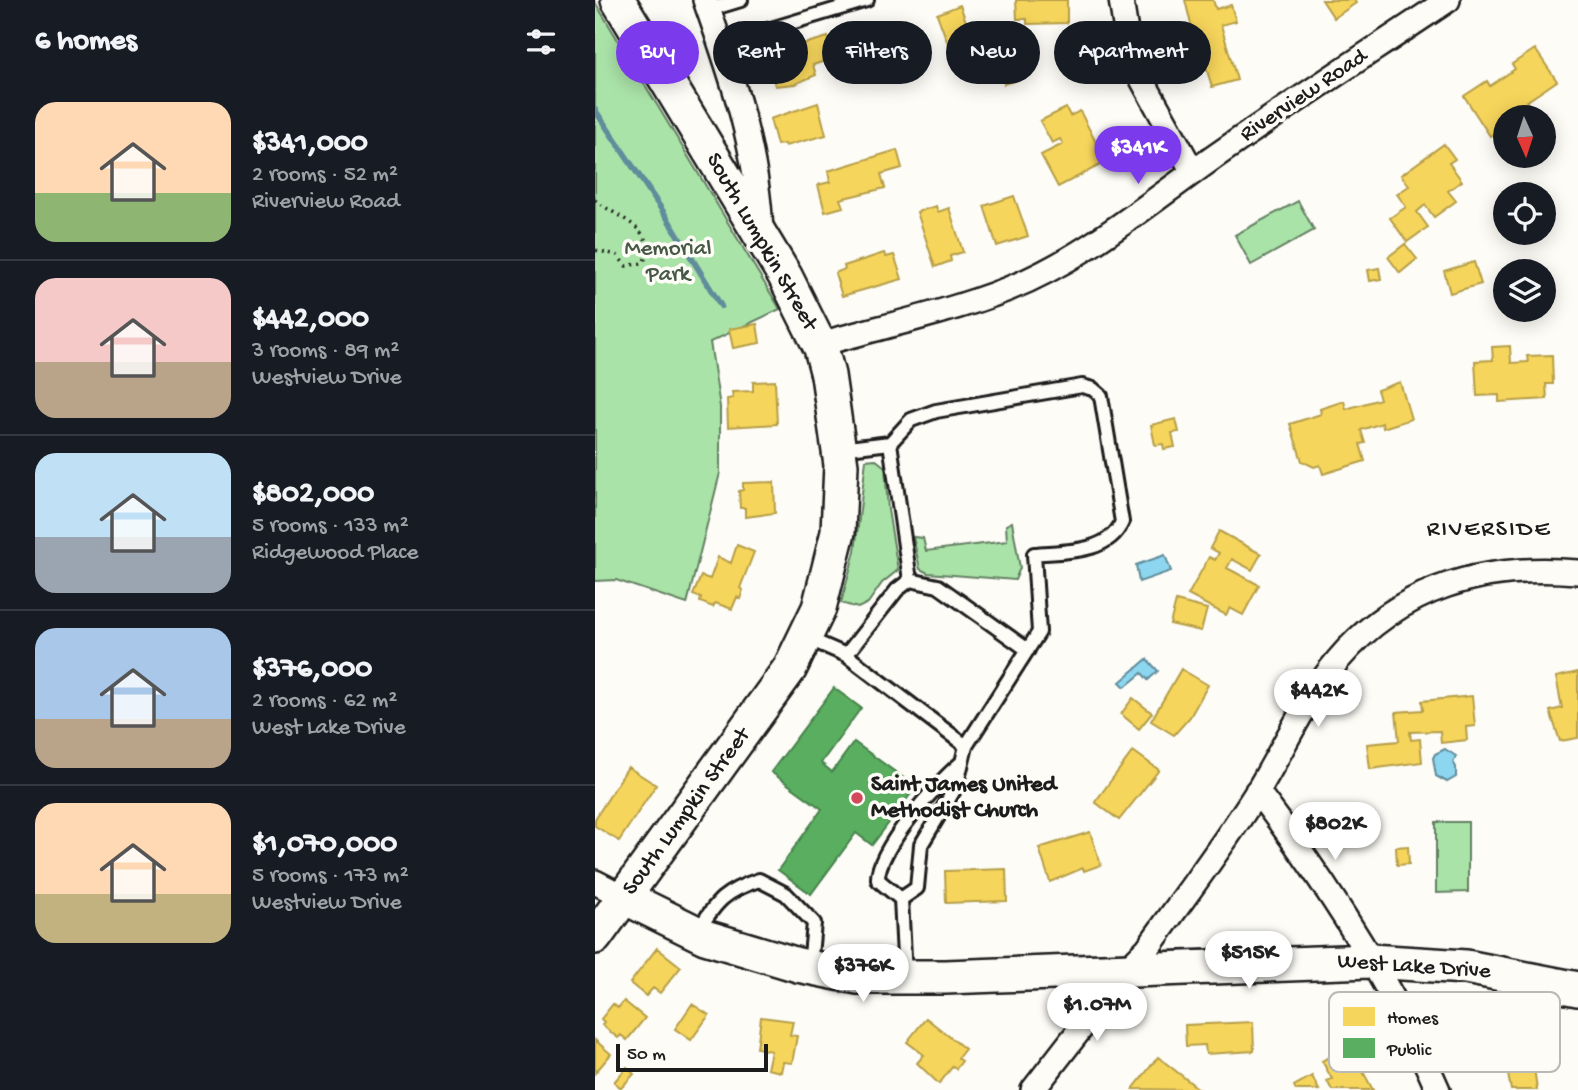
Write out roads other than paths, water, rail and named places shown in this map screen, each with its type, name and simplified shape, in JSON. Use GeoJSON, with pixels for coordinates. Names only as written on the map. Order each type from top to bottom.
{"type":"FeatureCollection","features":[{"type":"Feature","properties":{"kind":"main road","name":"South Lumpkin Street"},"geometry":{"type":"LineString","coordinates":[[595,937],[771,697],[807,638],[828,577],[838,532],[840,449],[821,348],[761,236],[618,0]]}},
{"type":"Feature","properties":{"kind":"main road","name":"West Lake Drive"},"geometry":{"type":"LineString","coordinates":[[624,897],[697,932],[810,968],[857,977],[905,978],[1370,961],[1466,967],[1577,994]]}},
{"type":"Feature","properties":{"kind":"street"},"geometry":{"type":"LineString","coordinates":[[1121,0],[1128,44],[1139,74],[1192,172]]}},
{"type":"Feature","properties":{"kind":"street","name":"Riverview Road"},"geometry":{"type":"LineString","coordinates":[[821,348],[835,340],[946,311],[1009,288],[1058,265],[1129,220],[1192,172],[1448,0]]}},
{"type":"Feature","properties":{"kind":"street"},"geometry":{"type":"LineString","coordinates":[[707,5],[713,22]]}},
{"type":"Feature","properties":{"kind":"street"},"geometry":{"type":"LineString","coordinates":[[732,84],[754,160],[759,190],[761,236]]}},
{"type":"Feature","properties":{"kind":"street"},"geometry":{"type":"LineString","coordinates":[[1033,1090],[1127,969],[1147,949],[1257,791],[1337,661],[1367,630],[1413,596],[1454,581],[1552,570],[1578,572]]}},
{"type":"Feature","properties":{"kind":"street"},"geometry":{"type":"LineString","coordinates":[[1257,791],[1318,876],[1389,992]]}},
{"type":"Feature","properties":{"kind":"street","name":"West Lake Drive"},"geometry":{"type":"LineString","coordinates":[[595,882],[624,897]]}},
{"type":"Feature","properties":{"kind":"street"},"geometry":{"type":"LineString","coordinates":[[1431,1072],[1439,1090]]}},
{"type":"Feature","properties":{"kind":"lane"},"geometry":{"type":"LineString","coordinates":[[707,5],[741,0]]}},
{"type":"Feature","properties":{"kind":"lane"},"geometry":{"type":"LineString","coordinates":[[797,21],[867,0]]}},
{"type":"Feature","properties":{"kind":"lane"},"geometry":{"type":"LineString","coordinates":[[840,449],[890,443],[911,420],[936,411],[1082,386],[1093,388],[1101,396],[1122,522],[1117,533],[1102,543],[1034,554],[1039,632],[966,746],[956,787],[921,845],[917,888],[901,899]]}},
{"type":"Feature","properties":{"kind":"lane"},"geometry":{"type":"LineString","coordinates":[[890,443],[910,580]]}},
{"type":"Feature","properties":{"kind":"lane"},"geometry":{"type":"LineString","coordinates":[[846,655],[879,610],[910,580]]}},
{"type":"Feature","properties":{"kind":"lane"},"geometry":{"type":"LineString","coordinates":[[910,580],[938,586],[1028,650]]}},
{"type":"Feature","properties":{"kind":"lane"},"geometry":{"type":"LineString","coordinates":[[807,638],[846,655],[966,746]]}},
{"type":"Feature","properties":{"kind":"lane"},"geometry":{"type":"LineString","coordinates":[[905,978],[901,899],[878,880],[881,860],[942,779],[960,764]]}},
{"type":"Feature","properties":{"kind":"lane"},"geometry":{"type":"LineString","coordinates":[[697,932],[712,906],[732,889],[759,880],[786,894],[814,923],[810,968]]}},
{"type":"Feature","properties":{"kind":"water"},"geometry":{"type":"Polygon","coordinates":[[[1165,555],[1171,571],[1139,582],[1136,565],[1165,555]]]}},
{"type":"Feature","properties":{"kind":"water"},"geometry":{"type":"Polygon","coordinates":[[[1147,659],[1158,671],[1148,680],[1142,673],[1125,687],[1120,682],[1147,659]]]}},
{"type":"Feature","properties":{"kind":"water"},"geometry":{"type":"Polygon","coordinates":[[[1445,749],[1456,756],[1453,762],[1456,777],[1447,782],[1436,776],[1433,758],[1445,749]]]}},
{"type":"Feature","properties":{"kind":"waterway"},"geometry":{"type":"LineString","coordinates":[[595,110],[666,216],[721,306]]}},
{"type":"Feature","properties":{"kind":"place","name":"Saint James United Methodist Church"},"geometry":{"type":"Point","coordinates":[857,798]}},
{"type":"Feature","properties":{"kind":"district","name":"RIVERSIDE"},"geometry":{"type":"Point","coordinates":[1489,530]}},
{"type":"Feature","properties":{"kind":"park label","name":"Memorial Park"},"geometry":{"type":"Point","coordinates":[668,262]}}]}
